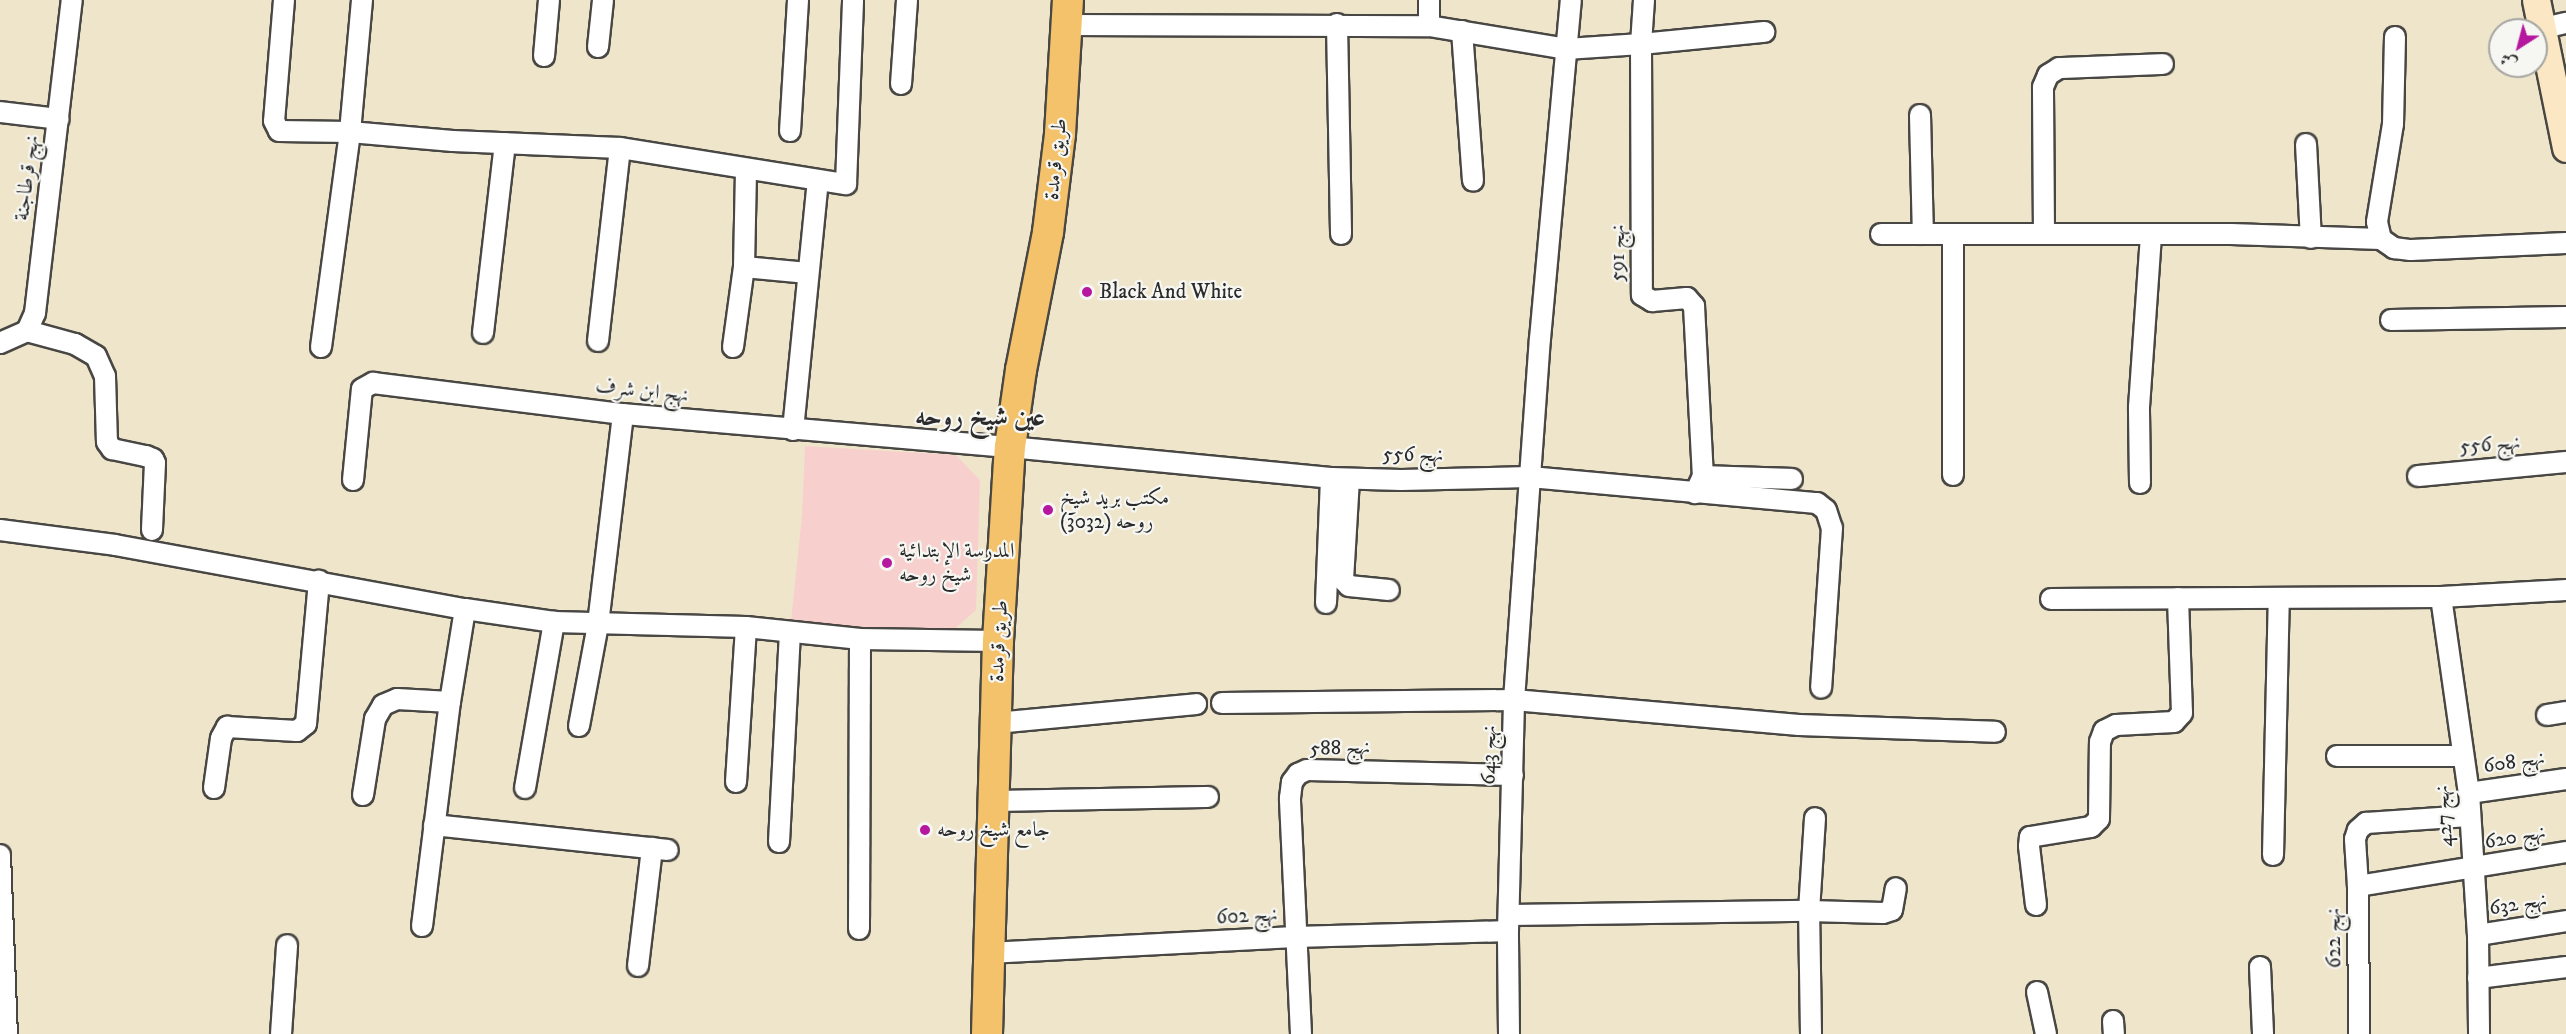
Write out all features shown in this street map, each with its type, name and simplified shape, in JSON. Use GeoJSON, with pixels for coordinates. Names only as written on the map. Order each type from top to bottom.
{"type":"FeatureCollection","features":[{"type":"Feature","properties":{"kind":"main road"},"geometry":{"type":"LineString","coordinates":[[2536,0],[2555,26],[2566,148]]}},
{"type":"Feature","properties":{"kind":"main road","name":"طريق قرمدة"},"geometry":{"type":"LineString","coordinates":[[987,1034],[998,641],[1010,447],[1021,370],[1048,232],[1060,134],[1067,12]]}},
{"type":"Feature","properties":{"kind":"street","name":"نهج قرطاجنة"},"geometry":{"type":"LineString","coordinates":[[27,332],[35,313],[72,0]]}},
{"type":"Feature","properties":{"kind":"street"},"geometry":{"type":"LineString","coordinates":[[284,0],[274,121],[276,129],[620,148],[846,184],[853,0]]}},
{"type":"Feature","properties":{"kind":"street"},"geometry":{"type":"LineString","coordinates":[[321,347],[350,132],[362,0]]}},
{"type":"Feature","properties":{"kind":"street"},"geometry":{"type":"LineString","coordinates":[[544,56],[549,0]]}},
{"type":"Feature","properties":{"kind":"street"},"geometry":{"type":"LineString","coordinates":[[598,47],[603,0]]}},
{"type":"Feature","properties":{"kind":"street"},"geometry":{"type":"LineString","coordinates":[[790,131],[798,0]]}},
{"type":"Feature","properties":{"kind":"street"},"geometry":{"type":"LineString","coordinates":[[900,84],[907,0]]}},
{"type":"Feature","properties":{"kind":"street"},"geometry":{"type":"LineString","coordinates":[[1429,0],[1429,26]]}},
{"type":"Feature","properties":{"kind":"street","name":"نهج 643"},"geometry":{"type":"LineString","coordinates":[[1509,1034],[1514,700],[1530,477],[1570,0]]}},
{"type":"Feature","properties":{"kind":"street","name":"نهج 591"},"geometry":{"type":"LineString","coordinates":[[1644,0],[1641,44],[1642,295],[1652,301],[1687,298],[1694,306],[1699,485]]}},
{"type":"Feature","properties":{"kind":"street"},"geometry":{"type":"LineString","coordinates":[[1067,12],[1429,26],[1566,48],[1641,44],[1764,32]]}},
{"type":"Feature","properties":{"kind":"street"},"geometry":{"type":"LineString","coordinates":[[1337,24],[1341,234]]}},
{"type":"Feature","properties":{"kind":"street"},"geometry":{"type":"LineString","coordinates":[[1462,31],[1473,181]]}},
{"type":"Feature","properties":{"kind":"street"},"geometry":{"type":"LineString","coordinates":[[2381,239],[2377,222],[2393,124],[2395,37]]}},
{"type":"Feature","properties":{"kind":"street"},"geometry":{"type":"LineString","coordinates":[[2044,234],[2043,87],[2048,75],[2060,68],[2163,64]]}},
{"type":"Feature","properties":{"kind":"street"},"geometry":{"type":"LineString","coordinates":[[0,112],[59,118]]}},
{"type":"Feature","properties":{"kind":"street"},"geometry":{"type":"LineString","coordinates":[[1920,116],[1923,234]]}},
{"type":"Feature","properties":{"kind":"street"},"geometry":{"type":"LineString","coordinates":[[483,333],[505,143]]}},
{"type":"Feature","properties":{"kind":"street"},"geometry":{"type":"LineString","coordinates":[[2306,144],[2311,238]]}},
{"type":"Feature","properties":{"kind":"street"},"geometry":{"type":"LineString","coordinates":[[598,341],[620,148]]}},
{"type":"Feature","properties":{"kind":"street"},"geometry":{"type":"LineString","coordinates":[[733,347],[744,267],[746,169]]}},
{"type":"Feature","properties":{"kind":"street"},"geometry":{"type":"LineString","coordinates":[[793,430],[818,181]]}},
{"type":"Feature","properties":{"kind":"street"},"geometry":{"type":"LineString","coordinates":[[1881,234],[2231,234],[2381,239],[2394,248],[2411,250],[2566,243]]}},
{"type":"Feature","properties":{"kind":"street"},"geometry":{"type":"LineString","coordinates":[[1953,234],[1953,475]]}},
{"type":"Feature","properties":{"kind":"street"},"geometry":{"type":"LineString","coordinates":[[2140,483],[2139,407],[2151,235]]}},
{"type":"Feature","properties":{"kind":"street"},"geometry":{"type":"LineString","coordinates":[[744,267],[808,273]]}},
{"type":"Feature","properties":{"kind":"street"},"geometry":{"type":"LineString","coordinates":[[2391,320],[2566,317]]}},
{"type":"Feature","properties":{"kind":"street"},"geometry":{"type":"LineString","coordinates":[[0,343],[27,332],[86,348],[100,362],[105,376],[107,442],[112,449],[146,456],[153,459],[155,464],[152,530]]}},
{"type":"Feature","properties":{"kind":"street","name":"نهج ابن شرف"},"geometry":{"type":"LineString","coordinates":[[353,480],[362,389],[373,383],[623,414],[1010,447]]}},
{"type":"Feature","properties":{"kind":"street"},"geometry":{"type":"LineString","coordinates":[[579,726],[598,624],[623,414]]}},
{"type":"Feature","properties":{"kind":"street","name":"نهج 556"},"geometry":{"type":"LineString","coordinates":[[1010,447],[1340,479],[1530,477],[1699,485],[1817,503],[1826,510],[1832,528],[1821,688]]}},
{"type":"Feature","properties":{"kind":"street","name":"نهج 556"},"geometry":{"type":"LineString","coordinates":[[2418,476],[2566,462]]}},
{"type":"Feature","properties":{"kind":"street"},"geometry":{"type":"LineString","coordinates":[[1340,479],[1343,580],[1349,586],[1389,590]]}},
{"type":"Feature","properties":{"kind":"street"},"geometry":{"type":"LineString","coordinates":[[1326,603],[1340,479]]}},
{"type":"Feature","properties":{"kind":"street"},"geometry":{"type":"LineString","coordinates":[[1699,485],[1792,479]]}},
{"type":"Feature","properties":{"kind":"street"},"geometry":{"type":"LineString","coordinates":[[0,530],[114,545],[465,609],[554,622],[746,627],[860,639],[998,641]]}},
{"type":"Feature","properties":{"kind":"street"},"geometry":{"type":"LineString","coordinates":[[214,788],[221,738],[227,727],[297,731],[306,724],[319,581]]}},
{"type":"Feature","properties":{"kind":"street"},"geometry":{"type":"LineString","coordinates":[[2051,598],[2441,597],[2566,590]]}},
{"type":"Feature","properties":{"kind":"street","name":"نهج 427"},"geometry":{"type":"LineString","coordinates":[[2441,597],[2469,793],[2478,935],[2479,1034]]}},
{"type":"Feature","properties":{"kind":"street"},"geometry":{"type":"LineString","coordinates":[[2036,905],[2030,837],[2091,826],[2099,819],[2100,741],[2104,731],[2116,725],[2174,722],[2182,713],[2178,598]]}},
{"type":"Feature","properties":{"kind":"street"},"geometry":{"type":"LineString","coordinates":[[2273,855],[2278,598]]}},
{"type":"Feature","properties":{"kind":"street"},"geometry":{"type":"LineString","coordinates":[[422,926],[450,702],[465,609]]}},
{"type":"Feature","properties":{"kind":"street"},"geometry":{"type":"LineString","coordinates":[[525,788],[554,622]]}},
{"type":"Feature","properties":{"kind":"street"},"geometry":{"type":"LineString","coordinates":[[736,783],[746,627]]}},
{"type":"Feature","properties":{"kind":"street"},"geometry":{"type":"LineString","coordinates":[[778,842],[790,632]]}},
{"type":"Feature","properties":{"kind":"street"},"geometry":{"type":"LineString","coordinates":[[859,929],[860,639]]}},
{"type":"Feature","properties":{"kind":"street"},"geometry":{"type":"LineString","coordinates":[[363,795],[375,719],[383,705],[397,699],[450,702]]}},
{"type":"Feature","properties":{"kind":"street"},"geometry":{"type":"LineString","coordinates":[[1222,703],[1514,700],[1799,725],[1995,732]]}},
{"type":"Feature","properties":{"kind":"street"},"geometry":{"type":"LineString","coordinates":[[996,723],[1196,704]]}},
{"type":"Feature","properties":{"kind":"street"},"geometry":{"type":"LineString","coordinates":[[2337,756],[2462,756]]}},
{"type":"Feature","properties":{"kind":"street","name":"نهج 588"},"geometry":{"type":"LineString","coordinates":[[1295,937],[1290,798],[1292,782],[1298,774],[1306,770],[1513,775]]}},
{"type":"Feature","properties":{"kind":"street","name":"نهج 608"},"geometry":{"type":"LineString","coordinates":[[2469,793],[2566,779]]}},
{"type":"Feature","properties":{"kind":"street"},"geometry":{"type":"LineString","coordinates":[[993,801],[1208,797]]}},
{"type":"Feature","properties":{"kind":"street"},"geometry":{"type":"LineString","coordinates":[[2358,885],[2355,839],[2358,830],[2366,823],[2469,816]]}},
{"type":"Feature","properties":{"kind":"street"},"geometry":{"type":"LineString","coordinates":[[1811,1034],[1809,911],[1815,818]]}},
{"type":"Feature","properties":{"kind":"street"},"geometry":{"type":"LineString","coordinates":[[435,825],[660,849],[638,966]]}},
{"type":"Feature","properties":{"kind":"street","name":"نهج 620"},"geometry":{"type":"LineString","coordinates":[[2472,868],[2566,852]]}},
{"type":"Feature","properties":{"kind":"street"},"geometry":{"type":"LineString","coordinates":[[0,855],[2,958],[7,1034]]}},
{"type":"Feature","properties":{"kind":"street","name":"نهج 622"},"geometry":{"type":"LineString","coordinates":[[2359,1034],[2358,885],[2472,868]]}},
{"type":"Feature","properties":{"kind":"street","name":"نهج 602"},"geometry":{"type":"LineString","coordinates":[[988,953],[1509,923],[1809,911],[1889,912],[1896,888]]}},
{"type":"Feature","properties":{"kind":"street","name":"نهج 632"},"geometry":{"type":"LineString","coordinates":[[2478,935],[2566,921]]}},
{"type":"Feature","properties":{"kind":"street"},"geometry":{"type":"LineString","coordinates":[[1295,937],[1301,1034]]}},
{"type":"Feature","properties":{"kind":"street"},"geometry":{"type":"LineString","coordinates":[[281,1034],[287,945]]}},
{"type":"Feature","properties":{"kind":"street"},"geometry":{"type":"LineString","coordinates":[[2260,967],[2263,1034]]}},
{"type":"Feature","properties":{"kind":"street"},"geometry":{"type":"LineString","coordinates":[[2478,978],[2566,967]]}},
{"type":"Feature","properties":{"kind":"street"},"geometry":{"type":"LineString","coordinates":[[2037,992],[2046,1034]]}},
{"type":"Feature","properties":{"kind":"shaded area","name":"المدرسة الإبتدائية شيخ روحه"},"geometry":{"type":"Polygon","coordinates":[[[805,446],[956,455],[980,480],[976,610],[949,634],[791,621],[802,515],[805,446]]]}},
{"type":"Feature","properties":{"kind":"place","name":"Black And White"},"geometry":{"type":"Point","coordinates":[1087,292]}},
{"type":"Feature","properties":{"kind":"place","name":"مكتب بريد شيخ روحه (3032)"},"geometry":{"type":"Point","coordinates":[1048,510]}},
{"type":"Feature","properties":{"kind":"place","name":"المدرسة الإبتدائية شيخ روحه"},"geometry":{"type":"Point","coordinates":[887,563]}},
{"type":"Feature","properties":{"kind":"place","name":"جامع شيخ روحه"},"geometry":{"type":"Point","coordinates":[925,830]}},
{"type":"Feature","properties":{"kind":"district","name":"عين شيخ روحه"},"geometry":{"type":"Point","coordinates":[980,418]}}]}
